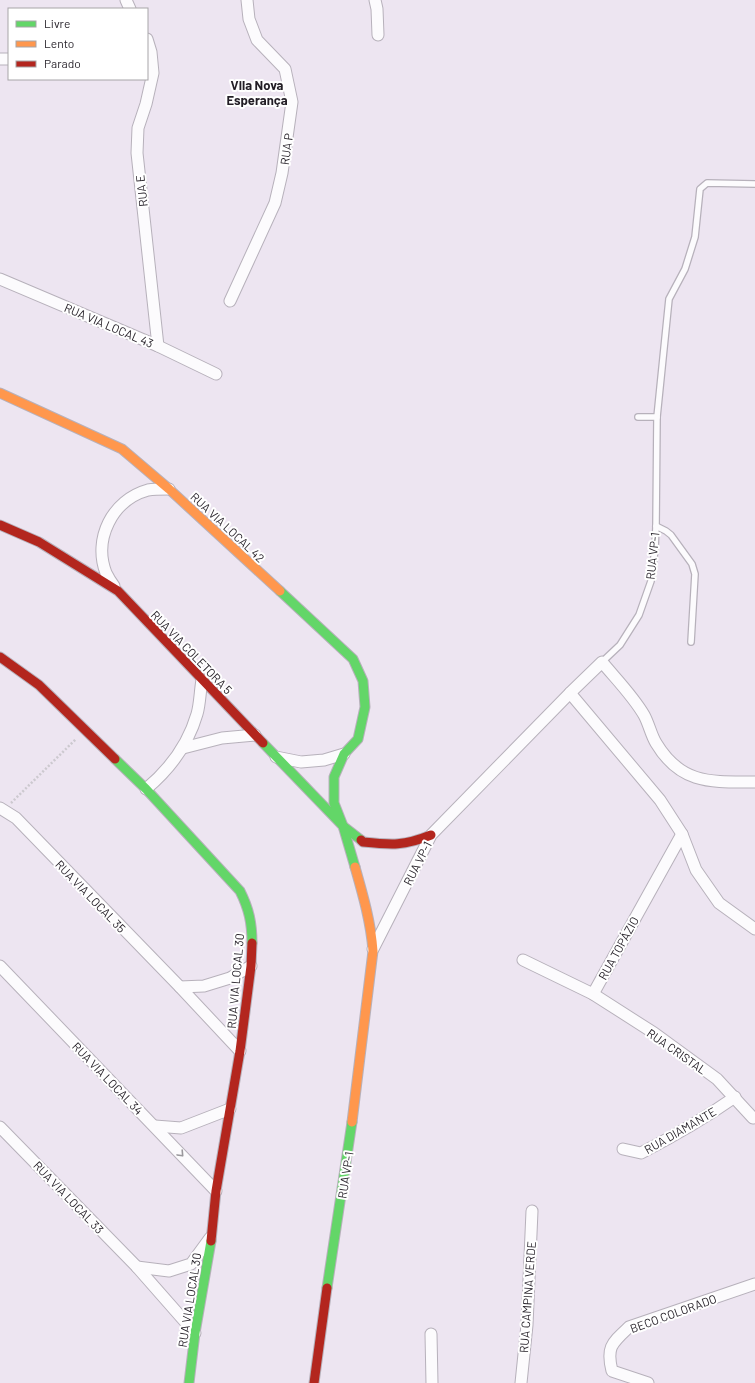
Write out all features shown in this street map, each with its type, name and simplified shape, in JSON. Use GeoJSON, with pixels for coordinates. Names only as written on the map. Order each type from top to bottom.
{"type":"FeatureCollection","features":[{"type":"Feature","properties":{"kind":"street","name":"RUA P"},"geometry":{"type":"LineString","coordinates":[[230,301],[274,203],[282,173],[292,102],[285,69],[257,40],[249,19],[247,0]]}},
{"type":"Feature","properties":{"kind":"street"},"geometry":{"type":"LineString","coordinates":[[375,0],[377,8],[378,35]]}},
{"type":"Feature","properties":{"kind":"street","name":"RUA E"},"geometry":{"type":"LineString","coordinates":[[148,42],[154,73],[138,128],[137,153],[158,346]]}},
{"type":"Feature","properties":{"kind":"street","name":"RUA VIA LOCAL 43"},"geometry":{"type":"LineString","coordinates":[[0,279],[158,346],[216,374]]}},
{"type":"Feature","properties":{"kind":"street","name":"RUA VIA LOCAL 42"},"geometry":{"type":"LineString","coordinates":[[0,393],[122,448],[169,489],[353,659],[363,682],[365,707],[358,739],[344,754]]}},
{"type":"Feature","properties":{"kind":"street"},"geometry":{"type":"LineString","coordinates":[[118,591],[106,574],[101,553],[104,532],[113,513],[129,499],[148,490],[169,489]]}},
{"type":"Feature","properties":{"kind":"street","name":"RUA VIA COLETORA 5"},"geometry":{"type":"LineString","coordinates":[[2,527],[39,542],[118,591],[343,826],[363,842],[390,845],[413,842],[431,835]]}},
{"type":"Feature","properties":{"kind":"street","name":"RUA VIA LOCAL 30"},"geometry":{"type":"LineString","coordinates":[[0,657],[40,685],[146,789],[240,891],[248,908],[252,930],[251,966],[240,1051],[216,1191],[212,1236],[195,1332],[189,1383]]}},
{"type":"Feature","properties":{"kind":"street"},"geometry":{"type":"LineString","coordinates":[[602,662],[644,715],[655,743],[673,766],[696,778],[722,782],[755,782]]}},
{"type":"Feature","properties":{"kind":"street","name":"RUA VP-1"},"geometry":{"type":"LineString","coordinates":[[314,1383],[350,1142],[373,951],[431,835],[602,662]]}},
{"type":"Feature","properties":{"kind":"street"},"geometry":{"type":"LineString","coordinates":[[146,789],[162,775],[183,748],[198,713],[202,680]]}},
{"type":"Feature","properties":{"kind":"street"},"geometry":{"type":"LineString","coordinates":[[570,693],[660,800],[682,834],[696,870],[719,903],[755,929]]}},
{"type":"Feature","properties":{"kind":"street"},"geometry":{"type":"LineString","coordinates":[[183,748],[222,738],[255,735]]}},
{"type":"Feature","properties":{"kind":"street"},"geometry":{"type":"LineString","coordinates":[[276,757],[301,762],[324,760],[344,754]]}},
{"type":"Feature","properties":{"kind":"street"},"geometry":{"type":"LineString","coordinates":[[343,826],[334,803],[334,777],[344,754]]}},
{"type":"Feature","properties":{"kind":"street","name":"RUA VIA LOCAL 35"},"geometry":{"type":"LineString","coordinates":[[2,809],[16,818],[240,1051]]}},
{"type":"Feature","properties":{"kind":"street","name":"RUA VIA COLETORA 5"},"geometry":{"type":"LineString","coordinates":[[343,826],[363,895],[372,936],[373,951]]}},
{"type":"Feature","properties":{"kind":"street","name":"RUA TOPÁZIO"},"geometry":{"type":"LineString","coordinates":[[523,960],[593,994],[682,834]]}},
{"type":"Feature","properties":{"kind":"street","name":"RUA VIA LOCAL 34"},"geometry":{"type":"LineString","coordinates":[[0,966],[216,1191]]}},
{"type":"Feature","properties":{"kind":"street"},"geometry":{"type":"LineString","coordinates":[[180,987],[204,986],[230,978],[251,966]]}},
{"type":"Feature","properties":{"kind":"street","name":"RUA CRISTAL"},"geometry":{"type":"LineString","coordinates":[[593,994],[654,1033],[717,1079],[753,1118]]}},
{"type":"Feature","properties":{"kind":"street","name":"RUA DIAMANTE"},"geometry":{"type":"LineString","coordinates":[[623,1149],[641,1153],[680,1133],[713,1113],[735,1097]]}},
{"type":"Feature","properties":{"kind":"street"},"geometry":{"type":"LineString","coordinates":[[155,1126],[181,1128],[230,1109]]}},
{"type":"Feature","properties":{"kind":"street","name":"RUA VIA LOCAL 33"},"geometry":{"type":"LineString","coordinates":[[0,1127],[137,1267],[195,1332]]}},
{"type":"Feature","properties":{"kind":"street","name":"RUA CAMPINA VERDE"},"geometry":{"type":"LineString","coordinates":[[521,1383],[527,1325],[532,1211]]}},
{"type":"Feature","properties":{"kind":"street"},"geometry":{"type":"LineString","coordinates":[[137,1267],[170,1271],[191,1264],[212,1236]]}},
{"type":"Feature","properties":{"kind":"street","name":"BECO COLORADO"},"geometry":{"type":"LineString","coordinates":[[648,1383],[612,1370],[609,1357],[613,1342],[629,1327],[755,1284]]}},
{"type":"Feature","properties":{"kind":"street"},"geometry":{"type":"LineString","coordinates":[[431,1334],[432,1383]]}},
{"type":"Feature","properties":{"kind":"lane","name":"RUA VP-1"},"geometry":{"type":"LineString","coordinates":[[602,662],[620,644],[639,615],[651,581],[656,526],[657,417],[669,299],[685,269],[694,237],[700,189],[707,183],[755,184]]}},
{"type":"Feature","properties":{"kind":"lane"},"geometry":{"type":"LineString","coordinates":[[638,417],[657,417]]}},
{"type":"Feature","properties":{"kind":"lane"},"geometry":{"type":"LineString","coordinates":[[656,526],[671,535],[694,569],[695,574],[691,642]]}},
{"type":"Feature","properties":{"kind":"path"},"geometry":{"type":"LineString","coordinates":[[2,809],[86,730]]}},
{"type":"Feature","properties":{"kind":"traffic: fast"},"geometry":{"type":"LineString","coordinates":[[280,591],[353,659],[363,681],[365,707],[358,739],[344,754],[334,777],[334,803],[343,826],[361,840]]}},
{"type":"Feature","properties":{"kind":"traffic: fast"},"geometry":{"type":"LineString","coordinates":[[263,743],[343,826],[355,867]]}},
{"type":"Feature","properties":{"kind":"traffic: fast"},"geometry":{"type":"LineString","coordinates":[[115,759],[146,789],[240,891],[246,904],[249,916],[252,943]]}},
{"type":"Feature","properties":{"kind":"traffic: fast"},"geometry":{"type":"LineString","coordinates":[[327,1288],[352,1122]]}},
{"type":"Feature","properties":{"kind":"traffic: fast"},"geometry":{"type":"LineString","coordinates":[[189,1383],[195,1333],[211,1241]]}},
{"type":"Feature","properties":{"kind":"traffic: slow"},"geometry":{"type":"LineString","coordinates":[[0,393],[122,449],[169,489],[280,591]]}},
{"type":"Feature","properties":{"kind":"traffic: slow"},"geometry":{"type":"LineString","coordinates":[[352,1122],[373,951],[369,920],[355,867]]}},
{"type":"Feature","properties":{"kind":"traffic: jam"},"geometry":{"type":"LineString","coordinates":[[0,525],[39,542],[118,591],[263,743]]}},
{"type":"Feature","properties":{"kind":"traffic: jam"},"geometry":{"type":"LineString","coordinates":[[0,657],[39,685],[115,759]]}},
{"type":"Feature","properties":{"kind":"traffic: jam"},"geometry":{"type":"LineString","coordinates":[[361,840],[363,842],[398,844],[422,839],[431,835]]}},
{"type":"Feature","properties":{"kind":"traffic: jam"},"geometry":{"type":"LineString","coordinates":[[211,1241],[216,1191],[240,1051],[251,966],[252,943]]}},
{"type":"Feature","properties":{"kind":"traffic: jam"},"geometry":{"type":"LineString","coordinates":[[314,1383],[327,1288]]}},
{"type":"Feature","properties":{"kind":"district","name":"Vila Nova Esperança"},"geometry":{"type":"Point","coordinates":[257,92]}}]}
